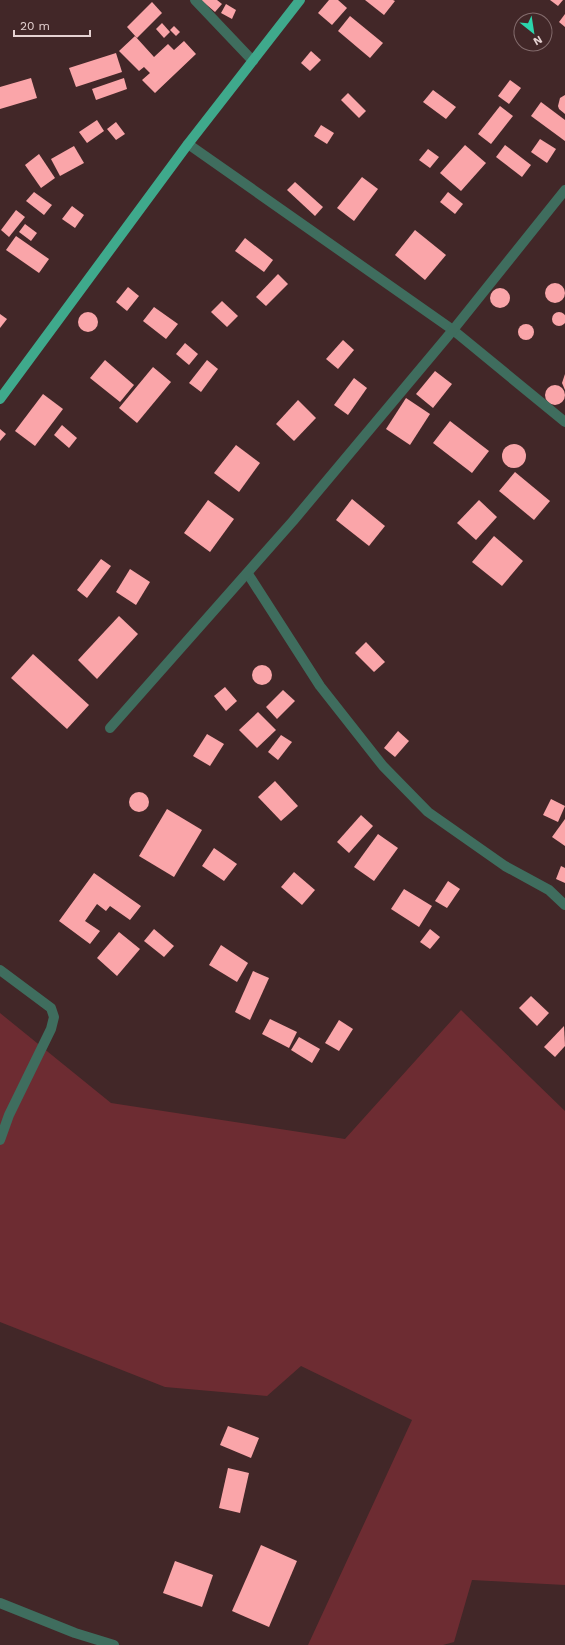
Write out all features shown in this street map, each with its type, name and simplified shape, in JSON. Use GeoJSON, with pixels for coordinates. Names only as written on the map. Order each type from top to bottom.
{"type":"FeatureCollection","features":[{"type":"Feature","properties":{"kind":"main road"},"geometry":{"type":"LineString","coordinates":[[0,399],[188,144],[300,0]]}},
{"type":"Feature","properties":{"kind":"street"},"geometry":{"type":"LineString","coordinates":[[195,0],[253,60]]}},
{"type":"Feature","properties":{"kind":"street"},"geometry":{"type":"LineString","coordinates":[[188,144],[453,330],[565,422]]}},
{"type":"Feature","properties":{"kind":"street"},"geometry":{"type":"LineString","coordinates":[[110,728],[248,574],[453,330],[565,190]]}},
{"type":"Feature","properties":{"kind":"street"},"geometry":{"type":"LineString","coordinates":[[248,574],[320,686],[383,766],[428,812],[505,866],[549,890],[565,905]]}},
{"type":"Feature","properties":{"kind":"street"},"geometry":{"type":"LineString","coordinates":[[0,970],[52,1008],[54,1017],[51,1029],[9,1115],[0,1140]]}},
{"type":"Feature","properties":{"kind":"street"},"geometry":{"type":"LineString","coordinates":[[0,1603],[75,1633],[114,1645]]}},
{"type":"Feature","properties":{"kind":"shaded area"},"geometry":{"type":"Polygon","coordinates":[[[461,1010],[565,1111],[565,1585],[472,1580],[454,1642],[443,1645],[308,1645],[412,1420],[301,1366],[267,1396],[165,1387],[0,1322],[0,1013],[111,1103],[345,1139],[461,1010]]]}},
{"type":"Feature","properties":{"kind":"building"},"geometry":{"type":"Polygon","coordinates":[[[201,0],[217,0],[222,4],[215,12],[201,0]]]}},
{"type":"Feature","properties":{"kind":"building"},"geometry":{"type":"Polygon","coordinates":[[[329,0],[338,0],[347,8],[332,25],[318,13],[329,0]]]}},
{"type":"Feature","properties":{"kind":"building"},"geometry":{"type":"Polygon","coordinates":[[[365,0],[393,0],[395,1],[384,15],[365,0]]]}},
{"type":"Feature","properties":{"kind":"building"},"geometry":{"type":"Polygon","coordinates":[[[550,0],[563,0],[558,6],[550,0]]]}},
{"type":"Feature","properties":{"kind":"building"},"geometry":{"type":"Polygon","coordinates":[[[152,2],[162,13],[137,38],[127,27],[152,2]]]}},
{"type":"Feature","properties":{"kind":"building"},"geometry":{"type":"Polygon","coordinates":[[[226,4],[236,10],[232,19],[221,13],[226,4]]]}},
{"type":"Feature","properties":{"kind":"building"},"geometry":{"type":"Polygon","coordinates":[[[565,14],[565,27],[559,22],[565,14]]]}},
{"type":"Feature","properties":{"kind":"building"},"geometry":{"type":"Polygon","coordinates":[[[350,16],[383,43],[370,58],[338,31],[350,16]]]}},
{"type":"Feature","properties":{"kind":"building"},"geometry":{"type":"Polygon","coordinates":[[[162,23],[170,32],[164,38],[156,29],[162,23]]]}},
{"type":"Feature","properties":{"kind":"building"},"geometry":{"type":"Polygon","coordinates":[[[174,26],[180,32],[176,36],[170,30],[174,26]]]}},
{"type":"Feature","properties":{"kind":"building"},"geometry":{"type":"Polygon","coordinates":[[[135,36],[154,57],[168,44],[174,50],[184,41],[196,54],[155,93],[142,80],[150,73],[144,67],[139,71],[119,51],[135,36]]]}},
{"type":"Feature","properties":{"kind":"building"},"geometry":{"type":"Polygon","coordinates":[[[311,51],[321,60],[310,71],[301,63],[311,51]]]}},
{"type":"Feature","properties":{"kind":"building"},"geometry":{"type":"Polygon","coordinates":[[[116,53],[122,72],[76,87],[69,68],[116,53]]]}},
{"type":"Feature","properties":{"kind":"building"},"geometry":{"type":"Polygon","coordinates":[[[31,78],[37,98],[0,109],[0,87],[31,78]]]}},
{"type":"Feature","properties":{"kind":"building"},"geometry":{"type":"Polygon","coordinates":[[[124,78],[127,89],[96,100],[92,89],[124,78]]]}},
{"type":"Feature","properties":{"kind":"building"},"geometry":{"type":"Polygon","coordinates":[[[510,80],[521,88],[509,104],[498,96],[510,80]]]}},
{"type":"Feature","properties":{"kind":"building"},"geometry":{"type":"Polygon","coordinates":[[[433,90],[456,107],[446,119],[423,102],[433,90]]]}},
{"type":"Feature","properties":{"kind":"building"},"geometry":{"type":"Polygon","coordinates":[[[348,93],[366,111],[359,118],[341,100],[348,93]]]}},
{"type":"Feature","properties":{"kind":"building"},"geometry":{"type":"Polygon","coordinates":[[[565,95],[565,114],[559,109],[558,106],[560,98],[565,95]]]}},
{"type":"Feature","properties":{"kind":"building"},"geometry":{"type":"Polygon","coordinates":[[[541,102],[565,120],[565,141],[531,116],[541,102]]]}},
{"type":"Feature","properties":{"kind":"building"},"geometry":{"type":"Polygon","coordinates":[[[500,106],[513,116],[491,144],[478,134],[500,106]]]}},
{"type":"Feature","properties":{"kind":"building"},"geometry":{"type":"Polygon","coordinates":[[[97,120],[104,131],[87,143],[79,132],[97,120]]]}},
{"type":"Feature","properties":{"kind":"building"},"geometry":{"type":"Polygon","coordinates":[[[116,122],[125,134],[116,140],[107,129],[116,122]]]}},
{"type":"Feature","properties":{"kind":"building"},"geometry":{"type":"Polygon","coordinates":[[[321,125],[334,133],[327,144],[314,136],[321,125]]]}},
{"type":"Feature","properties":{"kind":"building"},"geometry":{"type":"Polygon","coordinates":[[[540,139],[556,149],[547,163],[531,152],[540,139]]]}},
{"type":"Feature","properties":{"kind":"building"},"geometry":{"type":"Polygon","coordinates":[[[465,145],[486,163],[461,191],[440,173],[465,145]]]}},
{"type":"Feature","properties":{"kind":"building"},"geometry":{"type":"Polygon","coordinates":[[[505,145],[531,165],[522,177],[496,157],[505,145]]]}},
{"type":"Feature","properties":{"kind":"building"},"geometry":{"type":"Polygon","coordinates":[[[74,146],[84,163],[60,176],[51,159],[74,146]]]}},
{"type":"Feature","properties":{"kind":"building"},"geometry":{"type":"Polygon","coordinates":[[[428,149],[439,157],[430,168],[419,160],[428,149]]]}},
{"type":"Feature","properties":{"kind":"building"},"geometry":{"type":"Polygon","coordinates":[[[39,154],[55,178],[41,188],[25,165],[39,154]]]}},
{"type":"Feature","properties":{"kind":"building"},"geometry":{"type":"Polygon","coordinates":[[[362,177],[378,189],[354,221],[337,208],[362,177]]]}},
{"type":"Feature","properties":{"kind":"building"},"geometry":{"type":"Polygon","coordinates":[[[295,182],[323,207],[315,216],[287,190],[295,182]]]}},
{"type":"Feature","properties":{"kind":"building"},"geometry":{"type":"Polygon","coordinates":[[[34,192],[52,205],[44,215],[26,201],[34,192]]]}},
{"type":"Feature","properties":{"kind":"building"},"geometry":{"type":"Polygon","coordinates":[[[448,192],[463,204],[455,214],[440,202],[448,192]]]}},
{"type":"Feature","properties":{"kind":"building"},"geometry":{"type":"Polygon","coordinates":[[[72,206],[84,215],[75,228],[62,219],[72,206]]]}},
{"type":"Feature","properties":{"kind":"building"},"geometry":{"type":"Polygon","coordinates":[[[16,210],[25,217],[9,237],[1,230],[16,210]]]}},
{"type":"Feature","properties":{"kind":"building"},"geometry":{"type":"Polygon","coordinates":[[[25,224],[37,233],[31,241],[19,232],[25,224]]]}},
{"type":"Feature","properties":{"kind":"building"},"geometry":{"type":"Polygon","coordinates":[[[415,230],[446,255],[425,280],[395,255],[415,230]]]}},
{"type":"Feature","properties":{"kind":"building"},"geometry":{"type":"Polygon","coordinates":[[[16,236],[49,259],[39,273],[6,250],[16,236]]]}},
{"type":"Feature","properties":{"kind":"building"},"geometry":{"type":"Polygon","coordinates":[[[245,238],[273,260],[264,272],[235,251],[245,238]]]}},
{"type":"Feature","properties":{"kind":"building"},"geometry":{"type":"Polygon","coordinates":[[[278,274],[288,284],[266,306],[256,297],[278,274]]]}},
{"type":"Feature","properties":{"kind":"building"},"geometry":{"type":"Polygon","coordinates":[[[551,283],[559,283],[565,289],[565,297],[559,303],[551,303],[545,297],[545,289],[551,283]]]}},
{"type":"Feature","properties":{"kind":"building"},"geometry":{"type":"Polygon","coordinates":[[[128,287],[139,296],[127,311],[116,302],[128,287]]]}},
{"type":"Feature","properties":{"kind":"building"},"geometry":{"type":"Polygon","coordinates":[[[496,288],[504,288],[510,294],[510,302],[504,308],[496,308],[490,302],[490,294],[496,288]]]}},
{"type":"Feature","properties":{"kind":"building"},"geometry":{"type":"Polygon","coordinates":[[[222,301],[238,316],[227,327],[211,312],[222,301]]]}},
{"type":"Feature","properties":{"kind":"building"},"geometry":{"type":"Polygon","coordinates":[[[154,307],[178,324],[166,339],[143,321],[154,307]]]}},
{"type":"Feature","properties":{"kind":"building"},"geometry":{"type":"Polygon","coordinates":[[[84,312],[92,312],[98,318],[98,326],[92,332],[84,332],[78,326],[78,318],[84,312]]]}},
{"type":"Feature","properties":{"kind":"building"},"geometry":{"type":"Polygon","coordinates":[[[559,312],[564,314],[566,319],[564,324],[559,326],[554,324],[552,319],[554,314],[559,312]]]}},
{"type":"Feature","properties":{"kind":"building"},"geometry":{"type":"Polygon","coordinates":[[[0,314],[7,319],[0,328],[0,314]]]}},
{"type":"Feature","properties":{"kind":"building"},"geometry":{"type":"Polygon","coordinates":[[[523,324],[529,324],[534,329],[532,338],[529,340],[523,340],[518,335],[518,329],[523,324]]]}},
{"type":"Feature","properties":{"kind":"building"},"geometry":{"type":"Polygon","coordinates":[[[343,340],[354,350],[338,369],[326,359],[343,340]]]}},
{"type":"Feature","properties":{"kind":"building"},"geometry":{"type":"Polygon","coordinates":[[[185,343],[198,354],[189,365],[176,354],[185,343]]]}},
{"type":"Feature","properties":{"kind":"building"},"geometry":{"type":"Polygon","coordinates":[[[105,360],[134,385],[120,402],[90,378],[105,360]]]}},
{"type":"Feature","properties":{"kind":"building"},"geometry":{"type":"Polygon","coordinates":[[[207,360],[218,369],[201,392],[189,383],[207,360]]]}},
{"type":"Feature","properties":{"kind":"building"},"geometry":{"type":"Polygon","coordinates":[[[153,367],[171,382],[137,423],[119,408],[153,367]]]}},
{"type":"Feature","properties":{"kind":"building"},"geometry":{"type":"Polygon","coordinates":[[[435,371],[452,384],[433,408],[416,394],[435,371]]]}},
{"type":"Feature","properties":{"kind":"building"},"geometry":{"type":"Polygon","coordinates":[[[565,374],[565,390],[562,383],[565,374]]]}},
{"type":"Feature","properties":{"kind":"building"},"geometry":{"type":"Polygon","coordinates":[[[354,378],[367,388],[348,415],[334,405],[354,378]]]}},
{"type":"Feature","properties":{"kind":"building"},"geometry":{"type":"Polygon","coordinates":[[[555,385],[562,388],[565,395],[562,402],[555,405],[548,402],[545,395],[548,388],[555,385]]]}},
{"type":"Feature","properties":{"kind":"building"},"geometry":{"type":"Polygon","coordinates":[[[43,394],[63,409],[35,446],[15,431],[43,394]]]}},
{"type":"Feature","properties":{"kind":"building"},"geometry":{"type":"Polygon","coordinates":[[[406,398],[430,414],[410,445],[386,429],[406,398]]]}},
{"type":"Feature","properties":{"kind":"building"},"geometry":{"type":"Polygon","coordinates":[[[298,400],[316,418],[294,441],[276,424],[298,400]]]}},
{"type":"Feature","properties":{"kind":"building"},"geometry":{"type":"Polygon","coordinates":[[[450,421],[489,451],[472,473],[433,443],[450,421]]]}},
{"type":"Feature","properties":{"kind":"building"},"geometry":{"type":"Polygon","coordinates":[[[62,425],[77,438],[69,448],[54,435],[62,425]]]}},
{"type":"Feature","properties":{"kind":"building"},"geometry":{"type":"Polygon","coordinates":[[[0,429],[6,434],[0,441],[0,429]]]}},
{"type":"Feature","properties":{"kind":"building"},"geometry":{"type":"Polygon","coordinates":[[[514,444],[523,447],[526,456],[523,465],[514,468],[505,465],[502,456],[505,447],[514,444]]]}},
{"type":"Feature","properties":{"kind":"building"},"geometry":{"type":"Polygon","coordinates":[[[236,445],[260,463],[239,492],[214,473],[236,445]]]}},
{"type":"Feature","properties":{"kind":"building"},"geometry":{"type":"Polygon","coordinates":[[[515,472],[550,501],[534,520],[499,491],[515,472]]]}},
{"type":"Feature","properties":{"kind":"building"},"geometry":{"type":"Polygon","coordinates":[[[352,499],[385,526],[369,546],[336,520],[352,499]]]}},
{"type":"Feature","properties":{"kind":"building"},"geometry":{"type":"Polygon","coordinates":[[[208,500],[234,519],[210,552],[184,533],[208,500]]]}},
{"type":"Feature","properties":{"kind":"building"},"geometry":{"type":"Polygon","coordinates":[[[479,500],[497,517],[476,540],[457,523],[479,500]]]}},
{"type":"Feature","properties":{"kind":"building"},"geometry":{"type":"Polygon","coordinates":[[[494,536],[523,561],[502,586],[472,562],[494,536]]]}},
{"type":"Feature","properties":{"kind":"building"},"geometry":{"type":"Polygon","coordinates":[[[101,559],[111,566],[87,598],[77,590],[101,559]]]}},
{"type":"Feature","properties":{"kind":"building"},"geometry":{"type":"Polygon","coordinates":[[[130,569],[150,582],[136,605],[116,592],[130,569]]]}},
{"type":"Feature","properties":{"kind":"building"},"geometry":{"type":"Polygon","coordinates":[[[119,616],[138,634],[97,679],[78,660],[119,616]]]}},
{"type":"Feature","properties":{"kind":"building"},"geometry":{"type":"Polygon","coordinates":[[[366,642],[385,662],[374,672],[355,653],[366,642]]]}},
{"type":"Feature","properties":{"kind":"building"},"geometry":{"type":"Polygon","coordinates":[[[33,654],[89,705],[67,729],[11,678],[33,654]]]}},
{"type":"Feature","properties":{"kind":"building"},"geometry":{"type":"Polygon","coordinates":[[[258,665],[266,665],[272,671],[272,679],[266,685],[258,685],[252,679],[252,671],[258,665]]]}},
{"type":"Feature","properties":{"kind":"building"},"geometry":{"type":"Polygon","coordinates":[[[225,687],[237,701],[226,711],[214,696],[225,687]]]}},
{"type":"Feature","properties":{"kind":"building"},"geometry":{"type":"Polygon","coordinates":[[[283,690],[295,701],[277,719],[266,707],[283,690]]]}},
{"type":"Feature","properties":{"kind":"building"},"geometry":{"type":"Polygon","coordinates":[[[258,712],[276,730],[257,748],[239,730],[258,712]]]}},
{"type":"Feature","properties":{"kind":"building"},"geometry":{"type":"Polygon","coordinates":[[[398,731],[409,741],[395,757],[384,748],[398,731]]]}},
{"type":"Feature","properties":{"kind":"building"},"geometry":{"type":"Polygon","coordinates":[[[207,734],[224,744],[210,766],[193,756],[207,734]]]}},
{"type":"Feature","properties":{"kind":"building"},"geometry":{"type":"Polygon","coordinates":[[[281,735],[292,742],[278,760],[268,752],[281,735]]]}},
{"type":"Feature","properties":{"kind":"building"},"geometry":{"type":"Polygon","coordinates":[[[275,781],[298,806],[281,821],[258,797],[275,781]]]}},
{"type":"Feature","properties":{"kind":"building"},"geometry":{"type":"Polygon","coordinates":[[[135,792],[143,792],[149,798],[149,806],[143,812],[135,812],[129,806],[129,798],[135,792]]]}},
{"type":"Feature","properties":{"kind":"building"},"geometry":{"type":"Polygon","coordinates":[[[551,799],[565,806],[558,822],[543,815],[551,799]]]}},
{"type":"Feature","properties":{"kind":"building"},"geometry":{"type":"Polygon","coordinates":[[[167,809],[202,830],[174,877],[139,856],[167,809]]]}},
{"type":"Feature","properties":{"kind":"building"},"geometry":{"type":"Polygon","coordinates":[[[361,815],[373,826],[349,853],[337,842],[361,815]]]}},
{"type":"Feature","properties":{"kind":"building"},"geometry":{"type":"Polygon","coordinates":[[[565,819],[565,846],[552,837],[565,819]]]}},
{"type":"Feature","properties":{"kind":"building"},"geometry":{"type":"Polygon","coordinates":[[[378,834],[398,848],[374,881],[354,867],[378,834]]]}},
{"type":"Feature","properties":{"kind":"building"},"geometry":{"type":"Polygon","coordinates":[[[214,848],[237,864],[224,881],[202,866],[214,848]]]}},
{"type":"Feature","properties":{"kind":"building"},"geometry":{"type":"Polygon","coordinates":[[[561,866],[565,868],[565,883],[556,879],[561,866]]]}},
{"type":"Feature","properties":{"kind":"building"},"geometry":{"type":"Polygon","coordinates":[[[294,872],[315,890],[302,905],[281,887],[294,872]]]}},
{"type":"Feature","properties":{"kind":"building"},"geometry":{"type":"Polygon","coordinates":[[[94,873],[141,906],[130,920],[110,906],[106,911],[97,904],[85,921],[100,931],[90,944],[59,921],[94,873]]]}},
{"type":"Feature","properties":{"kind":"building"},"geometry":{"type":"Polygon","coordinates":[[[448,881],[460,889],[447,908],[435,901],[448,881]]]}},
{"type":"Feature","properties":{"kind":"building"},"geometry":{"type":"Polygon","coordinates":[[[404,889],[432,906],[419,927],[391,909],[404,889]]]}},
{"type":"Feature","properties":{"kind":"building"},"geometry":{"type":"Polygon","coordinates":[[[154,929],[174,946],[164,957],[144,941],[154,929]]]}},
{"type":"Feature","properties":{"kind":"building"},"geometry":{"type":"Polygon","coordinates":[[[430,929],[440,937],[430,949],[420,942],[430,929]]]}},
{"type":"Feature","properties":{"kind":"building"},"geometry":{"type":"Polygon","coordinates":[[[119,932],[140,949],[117,976],[97,958],[119,932]]]}},
{"type":"Feature","properties":{"kind":"building"},"geometry":{"type":"Polygon","coordinates":[[[221,945],[248,963],[237,982],[209,965],[221,945]]]}},
{"type":"Feature","properties":{"kind":"building"},"geometry":{"type":"Polygon","coordinates":[[[253,971],[269,978],[250,1020],[235,1012],[253,971]]]}},
{"type":"Feature","properties":{"kind":"building"},"geometry":{"type":"Polygon","coordinates":[[[531,996],[549,1013],[537,1026],[519,1008],[531,996]]]}},
{"type":"Feature","properties":{"kind":"building"},"geometry":{"type":"Polygon","coordinates":[[[270,1019],[297,1032],[289,1048],[262,1034],[270,1019]]]}},
{"type":"Feature","properties":{"kind":"building"},"geometry":{"type":"Polygon","coordinates":[[[339,1020],[353,1029],[339,1051],[325,1043],[339,1020]]]}},
{"type":"Feature","properties":{"kind":"building"},"geometry":{"type":"Polygon","coordinates":[[[564,1026],[565,1046],[555,1057],[544,1047],[564,1026]]]}},
{"type":"Feature","properties":{"kind":"building"},"geometry":{"type":"Polygon","coordinates":[[[299,1037],[320,1049],[312,1063],[291,1050],[299,1037]]]}},
{"type":"Feature","properties":{"kind":"building"},"geometry":{"type":"Polygon","coordinates":[[[228,1426],[259,1438],[251,1458],[220,1445],[228,1426]]]}},
{"type":"Feature","properties":{"kind":"building"},"geometry":{"type":"Polygon","coordinates":[[[228,1468],[249,1473],[240,1513],[219,1508],[228,1468]]]}},
{"type":"Feature","properties":{"kind":"building"},"geometry":{"type":"Polygon","coordinates":[[[261,1545],[297,1561],[269,1627],[232,1611],[261,1545]]]}},
{"type":"Feature","properties":{"kind":"building"},"geometry":{"type":"Polygon","coordinates":[[[175,1561],[213,1575],[202,1607],[163,1593],[175,1561]]]}}]}
